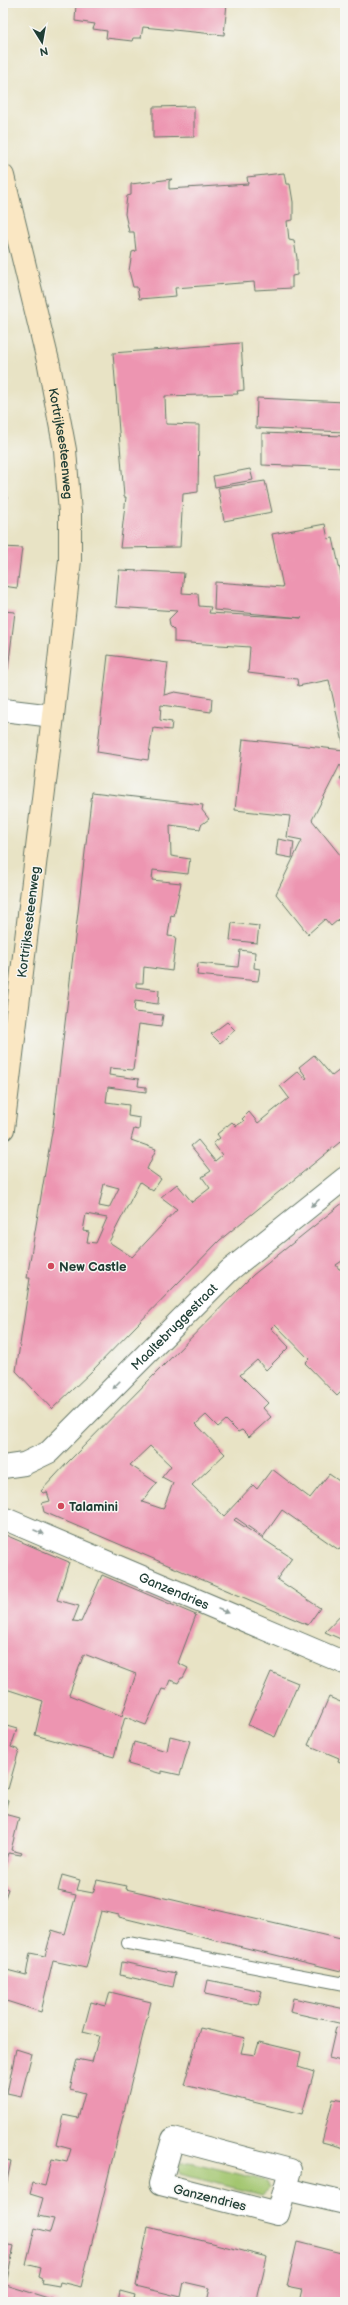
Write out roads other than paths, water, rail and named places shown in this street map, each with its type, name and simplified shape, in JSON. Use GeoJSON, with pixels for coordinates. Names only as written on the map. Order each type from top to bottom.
{"type":"FeatureCollection","features":[{"type":"Feature","properties":{"kind":"main road","name":"Kortrijksesteenweg"},"geometry":{"type":"LineString","coordinates":[[3,176],[49,365],[65,450],[70,513],[70,560],[53,716],[3,1129]]}},
{"type":"Feature","properties":{"kind":"street"},"geometry":{"type":"LineString","coordinates":[[3,710],[53,716]]}},
{"type":"Feature","properties":{"kind":"street","name":"Maaltebruggestraat"},"geometry":{"type":"LineString","coordinates":[[3,1467],[24,1464],[49,1452],[230,1270],[345,1178]]}},
{"type":"Feature","properties":{"kind":"street","name":"Ganzendries"},"geometry":{"type":"LineString","coordinates":[[3,1518],[345,1663]]}},
{"type":"Feature","properties":{"kind":"street","name":"Ganzendries"},"geometry":{"type":"LineString","coordinates":[[173,2140],[290,2170],[285,2189],[278,2214],[160,2184],[173,2140]]}},
{"type":"Feature","properties":{"kind":"street"},"geometry":{"type":"LineString","coordinates":[[285,2189],[345,2203]]}},
{"type":"Feature","properties":{"kind":"lane"},"geometry":{"type":"LineString","coordinates":[[128,1943],[345,1984]]}},
{"type":"Feature","properties":{"kind":"place","name":"New Castle"},"geometry":{"type":"Point","coordinates":[51,1266]}},
{"type":"Feature","properties":{"kind":"place","name":"Talamini"},"geometry":{"type":"Point","coordinates":[61,1506]}}]}
